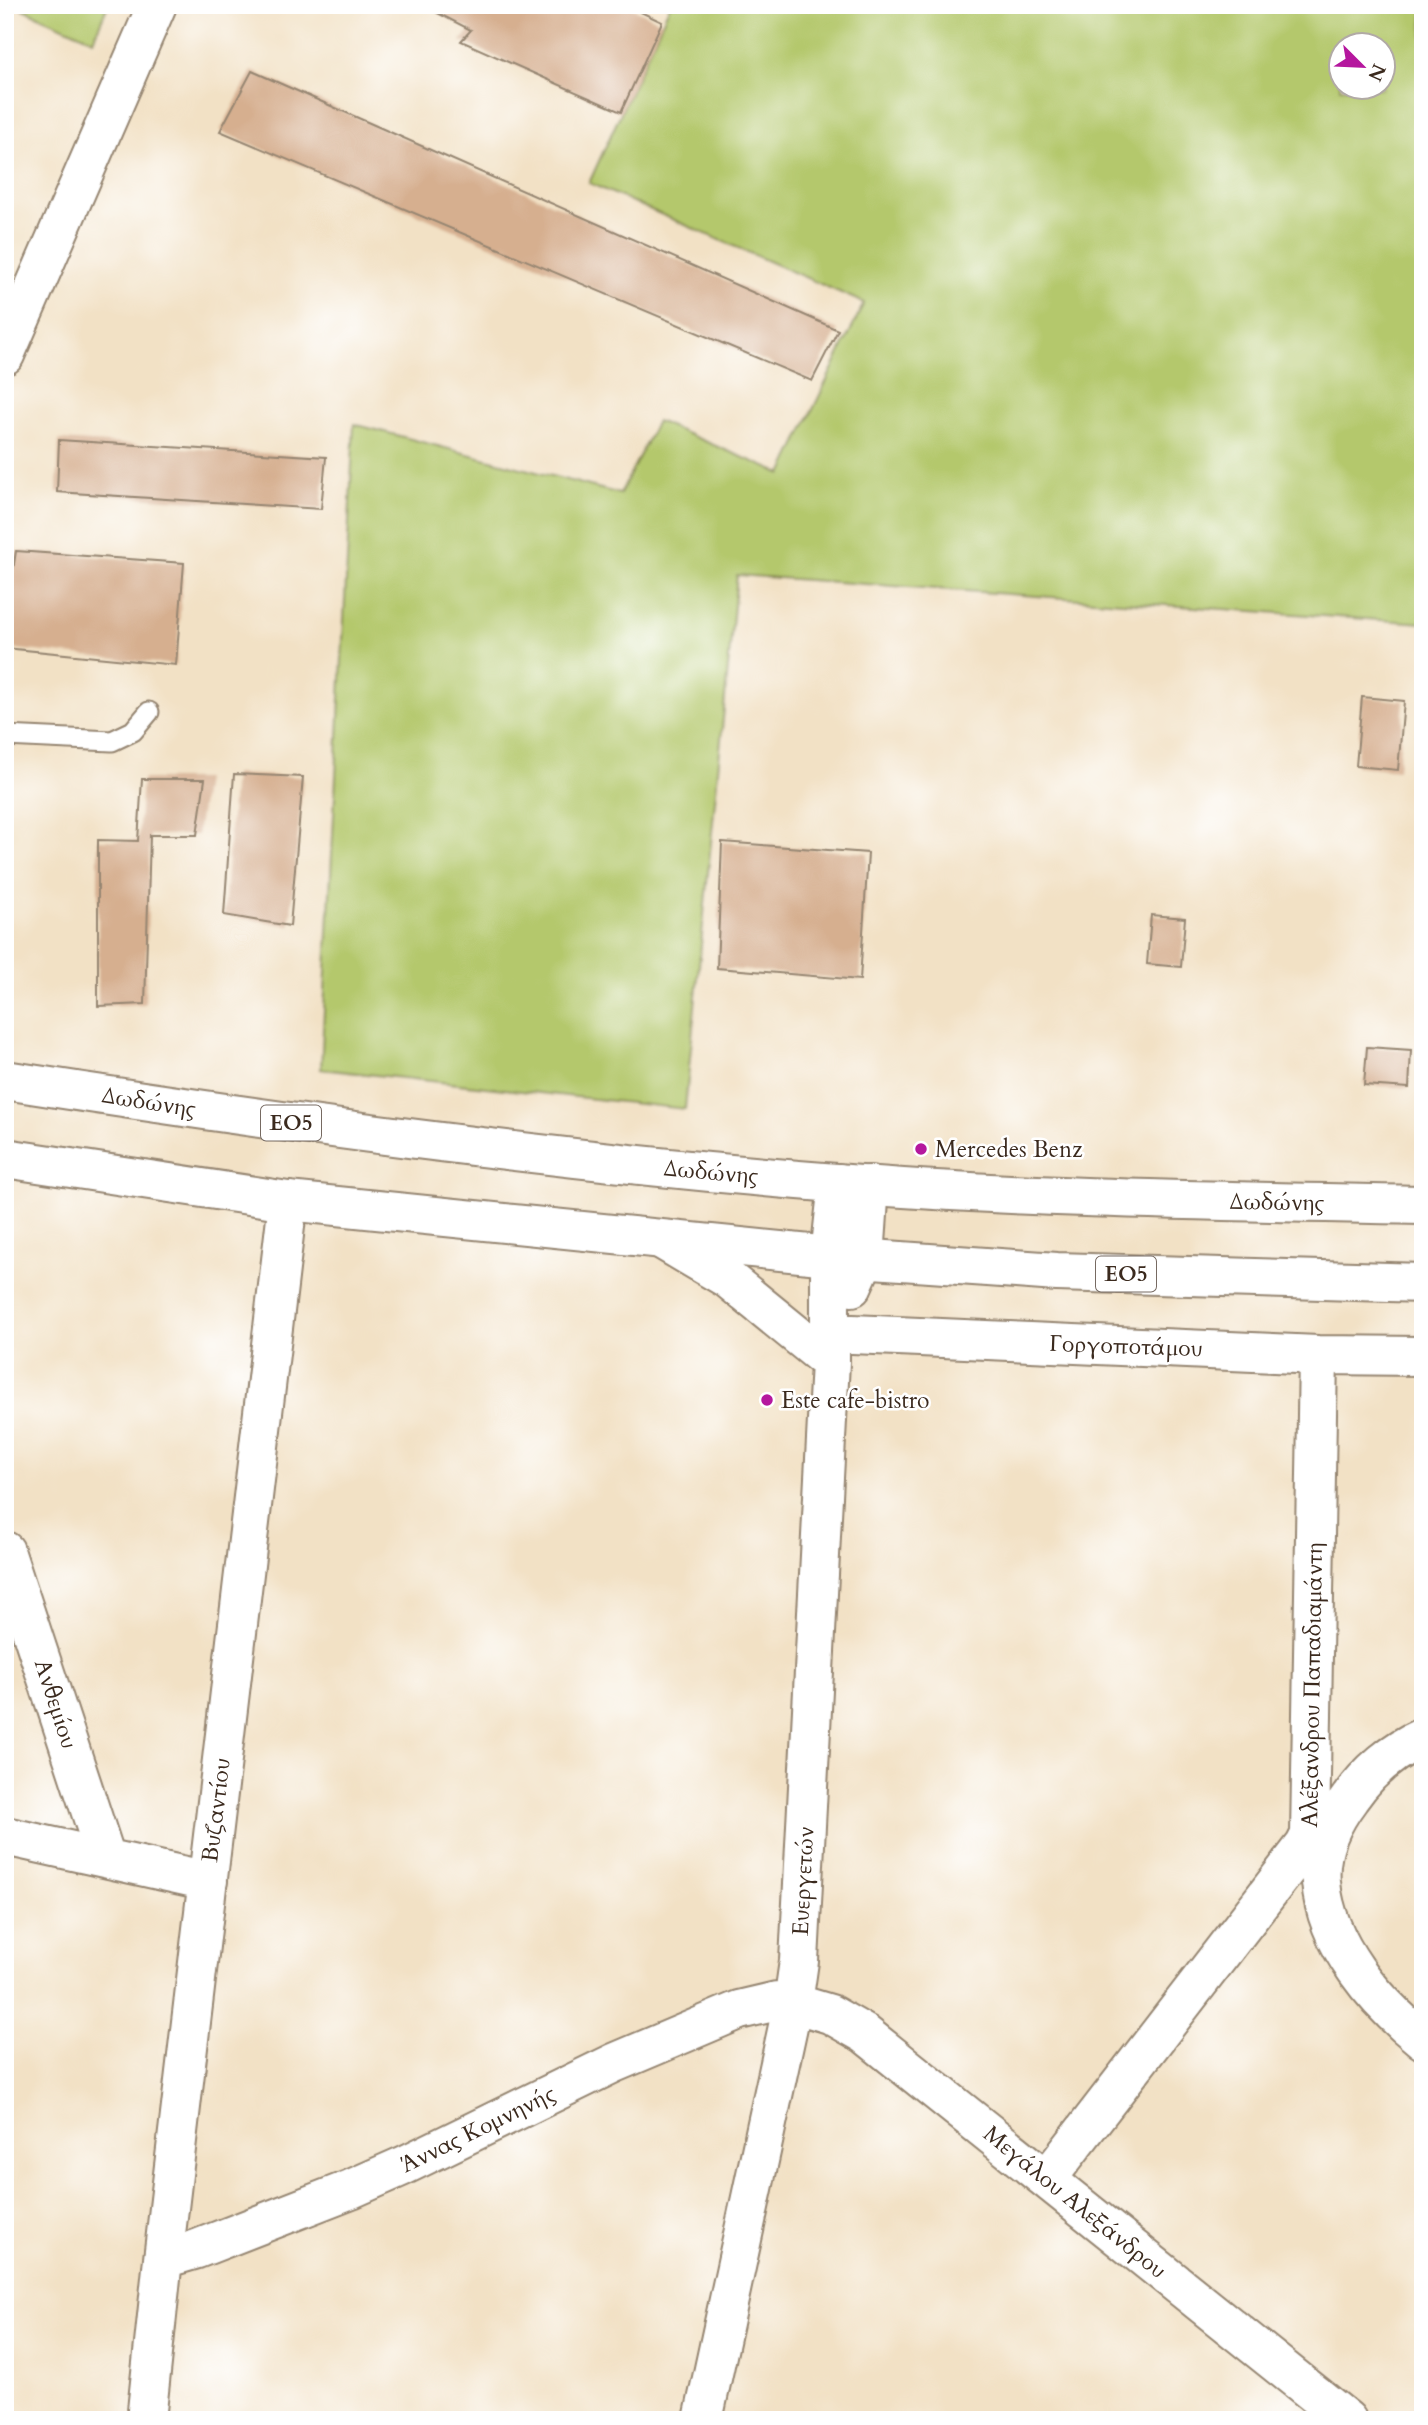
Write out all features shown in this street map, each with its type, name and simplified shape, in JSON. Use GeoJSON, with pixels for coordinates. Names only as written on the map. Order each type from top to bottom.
{"type":"FeatureCollection","features":[{"type":"Feature","properties":{"kind":"street"},"geometry":{"type":"LineString","coordinates":[[5,355],[157,5]]}},
{"type":"Feature","properties":{"kind":"street","name":"Δωδώνης"},"geometry":{"type":"LineString","coordinates":[[5,1080],[421,1140],[578,1159],[854,1184],[1101,1198],[1423,1205]]}},
{"type":"Feature","properties":{"kind":"street","name":"ΕΟ5"},"geometry":{"type":"LineString","coordinates":[[5,1158],[288,1201],[848,1257],[1057,1272],[1423,1283]]}},
{"type":"Feature","properties":{"kind":"street","name":"Ευεργετών"},"geometry":{"type":"LineString","coordinates":[[703,2420],[793,2003],[799,1961],[830,1348],[848,1257],[854,1184]]}},
{"type":"Feature","properties":{"kind":"street","name":"Βυζαντίου"},"geometry":{"type":"LineString","coordinates":[[146,2420],[288,1201]]}},
{"type":"Feature","properties":{"kind":"street"},"geometry":{"type":"LineString","coordinates":[[662,1240],[728,1279],[830,1348]]}},
{"type":"Feature","properties":{"kind":"street","name":"Γοργοποτάμου"},"geometry":{"type":"LineString","coordinates":[[830,1348],[1423,1356]]}},
{"type":"Feature","properties":{"kind":"street","name":"Αλέξανδρου Παπαδιαμάντη"},"geometry":{"type":"LineString","coordinates":[[1046,2179],[1305,1846],[1318,1838],[1318,1354]]}},
{"type":"Feature","properties":{"kind":"street","name":"Ανθεμίου"},"geometry":{"type":"LineString","coordinates":[[5,1550],[106,1858]]}},
{"type":"Feature","properties":{"kind":"street"},"geometry":{"type":"LineString","coordinates":[[1423,1737],[1405,1746],[1367,1777],[1318,1838],[1322,1861],[1321,1882],[1336,1935],[1364,1980],[1388,2009],[1423,2040]]}},
{"type":"Feature","properties":{"kind":"street"},"geometry":{"type":"LineString","coordinates":[[5,1836],[208,1881]]}},
{"type":"Feature","properties":{"kind":"street","name":"Άννας Κομνηνής"},"geometry":{"type":"LineString","coordinates":[[163,2259],[197,2249],[372,2180],[614,2063],[738,2010],[777,2001],[793,2003]]}},
{"type":"Feature","properties":{"kind":"street","name":"Μεγάλου Αλεξάνδρου"},"geometry":{"type":"LineString","coordinates":[[793,2003],[816,2008],[848,2022],[1347,2420]]}},
{"type":"Feature","properties":{"kind":"lane"},"geometry":{"type":"LineString","coordinates":[[5,736],[112,741],[133,732],[149,712]]}},
{"type":"Feature","properties":{"kind":"green space"},"geometry":{"type":"Polygon","coordinates":[[[14,5],[108,5],[93,40],[14,5]]]}},
{"type":"Feature","properties":{"kind":"green space"},"geometry":{"type":"Polygon","coordinates":[[[670,5],[1423,5],[1423,623],[737,575],[685,1109],[321,1069],[354,424],[620,494],[657,421],[782,474],[864,303],[589,183],[670,5]]]}},
{"type":"Feature","properties":{"kind":"building"},"geometry":{"type":"Polygon","coordinates":[[[422,5],[626,5],[662,22],[621,112],[461,41],[471,30],[422,5]]]}},
{"type":"Feature","properties":{"kind":"building"},"geometry":{"type":"Polygon","coordinates":[[[252,71],[838,330],[812,381],[220,131],[252,71]]]}},
{"type":"Feature","properties":{"kind":"building"},"geometry":{"type":"Polygon","coordinates":[[[59,440],[326,457],[321,509],[57,492],[59,440]]]}},
{"type":"Feature","properties":{"kind":"building"},"geometry":{"type":"Polygon","coordinates":[[[16,551],[184,563],[176,665],[5,648],[5,621],[16,551]]]}},
{"type":"Feature","properties":{"kind":"building"},"geometry":{"type":"Polygon","coordinates":[[[1362,697],[1404,701],[1398,770],[1356,766],[1362,697]]]}},
{"type":"Feature","properties":{"kind":"building"},"geometry":{"type":"Polygon","coordinates":[[[234,774],[303,777],[290,926],[224,915],[234,774]]]}},
{"type":"Feature","properties":{"kind":"building"},"geometry":{"type":"Polygon","coordinates":[[[142,779],[205,779],[197,835],[150,835],[145,1004],[98,1006],[98,840],[138,841],[142,779]]]}},
{"type":"Feature","properties":{"kind":"building"},"geometry":{"type":"Polygon","coordinates":[[[722,842],[868,853],[860,980],[717,968],[722,842]]]}},
{"type":"Feature","properties":{"kind":"building"},"geometry":{"type":"Polygon","coordinates":[[[1151,915],[1185,918],[1181,967],[1147,964],[1151,915]]]}},
{"type":"Feature","properties":{"kind":"building"},"geometry":{"type":"Polygon","coordinates":[[[1367,1047],[1411,1050],[1409,1088],[1364,1085],[1367,1047]]]}},
{"type":"Feature","properties":{"kind":"place","name":"Mercedes Benz"},"geometry":{"type":"Point","coordinates":[921,1149]}},
{"type":"Feature","properties":{"kind":"place","name":"Este cafe-bistro"},"geometry":{"type":"Point","coordinates":[767,1400]}}]}
